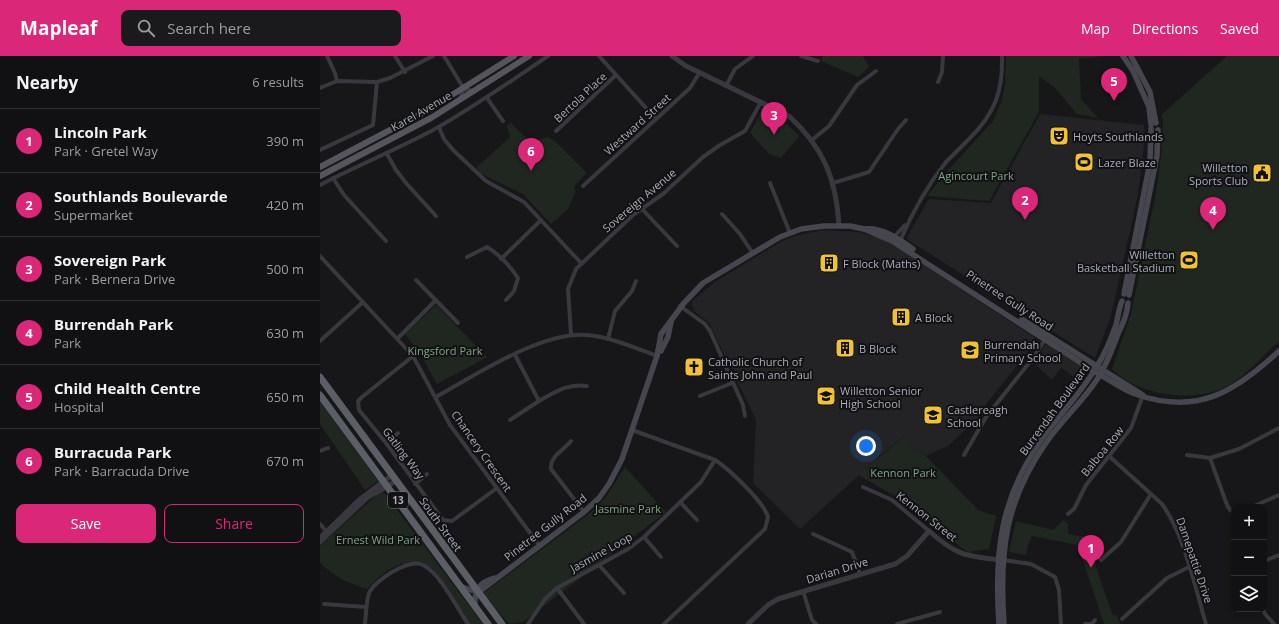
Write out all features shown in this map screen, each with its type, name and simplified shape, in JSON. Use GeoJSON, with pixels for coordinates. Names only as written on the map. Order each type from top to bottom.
{"type":"FeatureCollection","features":[{"type":"Feature","properties":{"kind":"highway","name":"South Street"},"geometry":{"type":"LineString","coordinates":[[320,377],[476,591],[502,624]]}},
{"type":"Feature","properties":{"kind":"highway","name":"South Street"},"geometry":{"type":"LineString","coordinates":[[320,394],[488,624]]}},
{"type":"Feature","properties":{"kind":"main road","name":"Karel Avenue"},"geometry":{"type":"LineString","coordinates":[[320,167],[373,140],[464,89],[514,56]]}},
{"type":"Feature","properties":{"kind":"main road","name":"Karel Avenue"},"geometry":{"type":"LineString","coordinates":[[320,176],[388,142],[459,101],[529,56]]}},
{"type":"Feature","properties":{"kind":"main road"},"geometry":{"type":"LineString","coordinates":[[1123,56],[1133,71],[1149,107],[1153,126]]}},
{"type":"Feature","properties":{"kind":"main road"},"geometry":{"type":"LineString","coordinates":[[1131,56],[1147,85],[1153,126],[1150,162],[1131,270]]}},
{"type":"Feature","properties":{"kind":"main road"},"geometry":{"type":"LineString","coordinates":[[1131,270],[1157,156],[1159,126],[1153,126]]}},
{"type":"Feature","properties":{"kind":"main road","name":"Pinetree Gully Road"},"geometry":{"type":"LineString","coordinates":[[476,591],[478,587],[488,580],[496,578],[584,512],[599,498],[613,478],[622,459],[657,356],[662,334],[680,306],[709,278],[752,252],[790,233],[813,227],[839,225],[864,229],[893,239],[1099,371]]}},
{"type":"Feature","properties":{"kind":"main road","name":"Pinetree Gully Road"},"geometry":{"type":"LineString","coordinates":[[899,242],[1136,394],[1168,401],[1190,402],[1214,397],[1232,390],[1279,351]]}},
{"type":"Feature","properties":{"kind":"main road","name":"Burrendah Boulevard"},"geometry":{"type":"LineString","coordinates":[[999,624],[1000,559],[1005,516],[1019,477],[1044,437],[1099,371],[1125,302],[1121,297],[1127,295],[1131,270]]}},
{"type":"Feature","properties":{"kind":"main road","name":"Burrendah Boulevard"},"geometry":{"type":"LineString","coordinates":[[1000,559],[1004,624]]}},
{"type":"Feature","properties":{"kind":"main road"},"geometry":{"type":"LineString","coordinates":[[460,586],[476,591],[475,607]]}},
{"type":"Feature","properties":{"kind":"street"},"geometry":{"type":"LineString","coordinates":[[327,56],[337,81]]}},
{"type":"Feature","properties":{"kind":"street"},"geometry":{"type":"LineString","coordinates":[[395,56],[405,72]]}},
{"type":"Feature","properties":{"kind":"street"},"geometry":{"type":"LineString","coordinates":[[320,88],[337,81],[377,82],[405,72],[433,56]]}},
{"type":"Feature","properties":{"kind":"street"},"geometry":{"type":"LineString","coordinates":[[444,56],[464,89],[475,91]]}},
{"type":"Feature","properties":{"kind":"street"},"geometry":{"type":"LineString","coordinates":[[320,185],[387,154],[439,127],[487,98],[548,56]]}},
{"type":"Feature","properties":{"kind":"street"},"geometry":{"type":"LineString","coordinates":[[599,56],[656,119]]}},
{"type":"Feature","properties":{"kind":"street"},"geometry":{"type":"LineString","coordinates":[[672,56],[726,86],[789,116],[812,140],[829,169],[833,183],[839,225]]}},
{"type":"Feature","properties":{"kind":"street"},"geometry":{"type":"LineString","coordinates":[[726,86],[735,69],[753,56]]}},
{"type":"Feature","properties":{"kind":"street"},"geometry":{"type":"LineString","coordinates":[[801,56],[818,62]]}},
{"type":"Feature","properties":{"kind":"street"},"geometry":{"type":"LineString","coordinates":[[938,82],[942,72],[943,56]]}},
{"type":"Feature","properties":{"kind":"street"},"geometry":{"type":"LineString","coordinates":[[893,239],[908,221],[946,162],[988,118],[1002,84],[1002,56]]}},
{"type":"Feature","properties":{"kind":"street"},"geometry":{"type":"LineString","coordinates":[[812,140],[829,126],[857,85],[876,71]]}},
{"type":"Feature","properties":{"kind":"street","name":"Westward Street"},"geometry":{"type":"LineString","coordinates":[[583,186],[690,88],[700,72]]}},
{"type":"Feature","properties":{"kind":"street","name":"Bertola Place"},"geometry":{"type":"LineString","coordinates":[[556,131],[616,75]]}},
{"type":"Feature","properties":{"kind":"street"},"geometry":{"type":"LineString","coordinates":[[320,150],[373,125],[377,82]]}},
{"type":"Feature","properties":{"kind":"street"},"geometry":{"type":"LineString","coordinates":[[459,101],[464,89]]}},
{"type":"Feature","properties":{"kind":"street"},"geometry":{"type":"LineString","coordinates":[[487,98],[503,121]]}},
{"type":"Feature","properties":{"kind":"street","name":"Sovereign Avenue"},"geometry":{"type":"LineString","coordinates":[[571,334],[568,289],[571,277],[581,263],[642,208],[663,194],[712,150],[745,131],[761,102]]}},
{"type":"Feature","properties":{"kind":"street"},"geometry":{"type":"LineString","coordinates":[[833,183],[869,172],[898,128],[906,120]]}},
{"type":"Feature","properties":{"kind":"street"},"geometry":{"type":"LineString","coordinates":[[439,127],[444,139],[453,150],[486,181],[520,198],[581,263]]}},
{"type":"Feature","properties":{"kind":"street"},"geometry":{"type":"LineString","coordinates":[[387,154],[396,170],[406,183],[436,216]]}},
{"type":"Feature","properties":{"kind":"street"},"geometry":{"type":"LineString","coordinates":[[333,178],[344,195],[386,241]]}},
{"type":"Feature","properties":{"kind":"street"},"geometry":{"type":"LineString","coordinates":[[770,183],[790,233]]}},
{"type":"Feature","properties":{"kind":"street"},"geometry":{"type":"LineString","coordinates":[[642,208],[677,246]]}},
{"type":"Feature","properties":{"kind":"street"},"geometry":{"type":"LineString","coordinates":[[722,214],[740,234],[752,252]]}},
{"type":"Feature","properties":{"kind":"street"},"geometry":{"type":"LineString","coordinates":[[501,259],[541,220]]}},
{"type":"Feature","properties":{"kind":"street"},"geometry":{"type":"LineString","coordinates":[[899,242],[908,221]]}},
{"type":"Feature","properties":{"kind":"street"},"geometry":{"type":"LineString","coordinates":[[468,257],[487,247],[494,251],[518,278],[517,285],[506,300]]}},
{"type":"Feature","properties":{"kind":"street","name":"Chancery Crescent"},"geometry":{"type":"LineString","coordinates":[[320,256],[398,338],[413,356],[450,425],[539,545]]}},
{"type":"Feature","properties":{"kind":"street"},"geometry":{"type":"LineString","coordinates":[[416,280],[458,323]]}},
{"type":"Feature","properties":{"kind":"street"},"geometry":{"type":"LineString","coordinates":[[608,339],[615,311],[632,291],[636,281]]}},
{"type":"Feature","properties":{"kind":"street"},"geometry":{"type":"LineString","coordinates":[[398,338],[436,300]]}},
{"type":"Feature","properties":{"kind":"street"},"geometry":{"type":"LineString","coordinates":[[321,339],[363,302]]}},
{"type":"Feature","properties":{"kind":"street"},"geometry":{"type":"LineString","coordinates":[[680,306],[705,324],[710,331],[745,416]]}},
{"type":"Feature","properties":{"kind":"street"},"geometry":{"type":"LineString","coordinates":[[436,398],[515,355],[547,340],[571,334],[588,335],[608,339],[657,356]]}},
{"type":"Feature","properties":{"kind":"street"},"geometry":{"type":"LineString","coordinates":[[964,456],[986,417],[1047,338]]}},
{"type":"Feature","properties":{"kind":"street"},"geometry":{"type":"LineString","coordinates":[[515,355],[539,401]]}},
{"type":"Feature","properties":{"kind":"street","name":"Gatling Way"},"geometry":{"type":"LineString","coordinates":[[413,356],[358,401],[359,410],[386,443],[440,518],[447,522],[452,521],[496,488]]}},
{"type":"Feature","properties":{"kind":"street"},"geometry":{"type":"LineString","coordinates":[[700,396],[732,382]]}},
{"type":"Feature","properties":{"kind":"street"},"geometry":{"type":"LineString","coordinates":[[510,420],[539,401],[565,387],[577,384],[587,386]]}},
{"type":"Feature","properties":{"kind":"street","name":"Balboa Row"},"geometry":{"type":"LineString","coordinates":[[1068,514],[1074,508],[1086,485],[1131,428],[1143,395]]}},
{"type":"Feature","properties":{"kind":"street"},"geometry":{"type":"LineString","coordinates":[[1187,455],[1210,458],[1239,449],[1279,428]]}},
{"type":"Feature","properties":{"kind":"street"},"geometry":{"type":"LineString","coordinates":[[632,430],[715,460],[725,467],[763,507],[766,511],[768,522],[765,529],[664,624]]}},
{"type":"Feature","properties":{"kind":"street"},"geometry":{"type":"LineString","coordinates":[[386,443],[398,434]]}},
{"type":"Feature","properties":{"kind":"street"},"geometry":{"type":"LineString","coordinates":[[571,441],[553,458],[550,464],[551,469],[584,512]]}},
{"type":"Feature","properties":{"kind":"street"},"geometry":{"type":"LineString","coordinates":[[320,451],[328,448]]}},
{"type":"Feature","properties":{"kind":"street","name":"Damepattie Drive"},"geometry":{"type":"LineString","coordinates":[[1109,456],[1162,504],[1173,522],[1189,567],[1206,624]]}},
{"type":"Feature","properties":{"kind":"street"},"geometry":{"type":"LineString","coordinates":[[1210,458],[1227,505],[1231,510]]}},
{"type":"Feature","properties":{"kind":"street","name":"Jasmine Loop"},"geometry":{"type":"LineString","coordinates":[[528,624],[545,599],[557,588],[628,550],[644,537],[701,482],[715,460]]}},
{"type":"Feature","properties":{"kind":"street"},"geometry":{"type":"LineString","coordinates":[[415,484],[427,474]]}},
{"type":"Feature","properties":{"kind":"street"},"geometry":{"type":"LineString","coordinates":[[320,538],[368,497],[394,478]]}},
{"type":"Feature","properties":{"kind":"street","name":"Kennon Street"},"geometry":{"type":"LineString","coordinates":[[863,487],[892,500],[943,543],[961,554],[975,558],[1000,559]]}},
{"type":"Feature","properties":{"kind":"street"},"geometry":{"type":"LineString","coordinates":[[1101,560],[1121,542],[1151,494]]}},
{"type":"Feature","properties":{"kind":"street"},"geometry":{"type":"LineString","coordinates":[[1259,504],[1279,496]]}},
{"type":"Feature","properties":{"kind":"street"},"geometry":{"type":"LineString","coordinates":[[680,502],[697,520]]}},
{"type":"Feature","properties":{"kind":"street"},"geometry":{"type":"LineString","coordinates":[[320,524],[328,532]]}},
{"type":"Feature","properties":{"kind":"street","name":"Darian Drive"},"geometry":{"type":"LineString","coordinates":[[748,624],[773,601],[902,560],[929,531]]}},
{"type":"Feature","properties":{"kind":"street"},"geometry":{"type":"LineString","coordinates":[[320,542],[328,532]]}},
{"type":"Feature","properties":{"kind":"street"},"geometry":{"type":"LineString","coordinates":[[813,534],[852,552],[860,574]]}},
{"type":"Feature","properties":{"kind":"street"},"geometry":{"type":"LineString","coordinates":[[644,537],[661,557]]}},
{"type":"Feature","properties":{"kind":"street"},"geometry":{"type":"LineString","coordinates":[[1267,560],[1279,555]]}},
{"type":"Feature","properties":{"kind":"street"},"geometry":{"type":"LineString","coordinates":[[1000,559],[1031,564],[1055,577],[1059,590],[1061,624]]}},
{"type":"Feature","properties":{"kind":"street"},"geometry":{"type":"LineString","coordinates":[[365,624],[366,607],[370,592],[386,576],[400,567],[416,563],[424,565],[438,580],[468,624]]}},
{"type":"Feature","properties":{"kind":"street"},"geometry":{"type":"LineString","coordinates":[[599,565],[624,593]]}},
{"type":"Feature","properties":{"kind":"street"},"geometry":{"type":"LineString","coordinates":[[1122,619],[1167,578],[1189,567]]}},
{"type":"Feature","properties":{"kind":"street"},"geometry":{"type":"LineString","coordinates":[[557,588],[584,624]]}},
{"type":"Feature","properties":{"kind":"street"},"geometry":{"type":"LineString","coordinates":[[803,591],[812,620],[816,624]]}},
{"type":"Feature","properties":{"kind":"street"},"geometry":{"type":"LineString","coordinates":[[324,604],[366,607]]}},
{"type":"Feature","properties":{"kind":"street"},"geometry":{"type":"LineString","coordinates":[[897,624],[940,612]]}},
{"type":"Feature","properties":{"kind":"street"},"geometry":{"type":"LineString","coordinates":[[1264,612],[1274,624]]}},
{"type":"Feature","properties":{"kind":"street"},"geometry":{"type":"LineString","coordinates":[[1085,624],[1092,624],[1096,620]]}},
{"type":"Feature","properties":{"kind":"shaded area"},"geometry":{"type":"Polygon","coordinates":[[[1040,114],[1144,125],[1145,136],[1138,195],[1111,316],[1095,358],[908,240],[907,237],[929,199],[991,203],[1040,114]]]}},
{"type":"Feature","properties":{"kind":"shaded area","name":"Willetton Senior High School"},"geometry":{"type":"Polygon","coordinates":[[[823,230],[859,232],[882,239],[1034,337],[1035,343],[987,403],[978,418],[949,445],[926,456],[910,447],[904,436],[800,529],[753,483],[756,420],[709,323],[694,311],[692,301],[716,281],[782,241],[795,236],[823,230]]]}},
{"type":"Feature","properties":{"kind":"shaded area"},"geometry":{"type":"Polygon","coordinates":[[[1050,344],[1084,367],[1085,372],[1080,381],[1061,368],[1052,380],[1034,363],[1045,345],[1050,344]]]}},
{"type":"Feature","properties":{"kind":"green space"},"geometry":{"type":"Polygon","coordinates":[[[823,56],[863,56],[869,67],[858,77],[821,61],[823,56]]]}},
{"type":"Feature","properties":{"kind":"green space","name":"Agincourt Park"},"geometry":{"type":"Polygon","coordinates":[[[1006,56],[1106,56],[1079,59],[1081,99],[1098,118],[1077,114],[1055,88],[1039,76],[1039,112],[989,201],[927,196],[942,177],[993,121],[1001,103],[1005,84],[1006,56]]]}},
{"type":"Feature","properties":{"kind":"green space"},"geometry":{"type":"Polygon","coordinates":[[[1227,56],[1279,56],[1279,341],[1246,373],[1221,389],[1205,394],[1171,395],[1138,386],[1123,379],[1112,369],[1131,314],[1156,193],[1161,155],[1163,121],[1161,115],[1227,56]]]}},
{"type":"Feature","properties":{"kind":"green space"},"geometry":{"type":"Polygon","coordinates":[[[762,110],[783,121],[799,136],[781,158],[769,154],[750,133],[762,110]]]}},
{"type":"Feature","properties":{"kind":"green space"},"geometry":{"type":"Polygon","coordinates":[[[511,123],[530,142],[548,137],[556,142],[587,173],[576,184],[574,189],[576,191],[568,209],[551,224],[523,194],[482,174],[476,168],[510,137],[507,126],[511,123]]]}},
{"type":"Feature","properties":{"kind":"green space","name":"Kingsford Park"},"geometry":{"type":"Polygon","coordinates":[[[436,305],[487,357],[437,384],[419,352],[405,334],[436,305]]]}},
{"type":"Feature","properties":{"kind":"green space"},"geometry":{"type":"Polygon","coordinates":[[[320,401],[378,481],[365,490],[320,424],[320,401]]]}},
{"type":"Feature","properties":{"kind":"green space","name":"Kennon Park"},"geometry":{"type":"Polygon","coordinates":[[[905,436],[910,447],[926,456],[978,510],[996,516],[989,549],[968,552],[933,527],[904,501],[858,475],[905,436]]]}},
{"type":"Feature","properties":{"kind":"green space","name":"Jasmine Park"},"geometry":{"type":"Polygon","coordinates":[[[625,467],[666,512],[523,622],[509,624],[482,594],[590,513],[606,497],[625,467]]]}},
{"type":"Feature","properties":{"kind":"green space","name":"Ernest Wild Park"},"geometry":{"type":"Polygon","coordinates":[[[382,490],[483,624],[470,624],[433,569],[423,563],[401,564],[386,571],[367,589],[336,576],[320,562],[320,546],[382,490]]]}},
{"type":"Feature","properties":{"kind":"green space"},"geometry":{"type":"Polygon","coordinates":[[[1063,520],[1068,523],[1068,534],[1086,537],[1112,614],[1117,616],[1120,624],[1104,624],[1078,545],[1032,536],[1026,555],[1009,552],[1016,521],[1053,530],[1063,520]]]}},
{"type":"Feature","properties":{"kind":"place","name":"Child Health Centre"},"geometry":{"type":"Point","coordinates":[1114,101]}},
{"type":"Feature","properties":{"kind":"place","name":"Sovereign Park"},"geometry":{"type":"Point","coordinates":[774,135]}},
{"type":"Feature","properties":{"kind":"place","name":"Hoyts Southlands"},"geometry":{"type":"Point","coordinates":[1059,136]}},
{"type":"Feature","properties":{"kind":"place","name":"Lazer Blaze"},"geometry":{"type":"Point","coordinates":[1084,162]}},
{"type":"Feature","properties":{"kind":"place","name":"Burracuda Park"},"geometry":{"type":"Point","coordinates":[531,171]}},
{"type":"Feature","properties":{"kind":"place","name":"Willetton Sports Club"},"geometry":{"type":"Point","coordinates":[1262,173]}},
{"type":"Feature","properties":{"kind":"place","name":"Southlands Boulevarde"},"geometry":{"type":"Point","coordinates":[1025,220]}},
{"type":"Feature","properties":{"kind":"place","name":"Burrendah Park"},"geometry":{"type":"Point","coordinates":[1213,230]}},
{"type":"Feature","properties":{"kind":"place","name":"Willetton Basketball Stadium"},"geometry":{"type":"Point","coordinates":[1189,260]}},
{"type":"Feature","properties":{"kind":"place","name":"F Block (Maths)"},"geometry":{"type":"Point","coordinates":[829,263]}},
{"type":"Feature","properties":{"kind":"place","name":"A Block"},"geometry":{"type":"Point","coordinates":[901,317]}},
{"type":"Feature","properties":{"kind":"place","name":"B Block"},"geometry":{"type":"Point","coordinates":[845,348]}},
{"type":"Feature","properties":{"kind":"place","name":"Burrendah Primary School"},"geometry":{"type":"Point","coordinates":[970,350]}},
{"type":"Feature","properties":{"kind":"place","name":"Catholic Church of Saints John and Paul"},"geometry":{"type":"Point","coordinates":[694,367]}},
{"type":"Feature","properties":{"kind":"place","name":"Willetton Senior High School"},"geometry":{"type":"Point","coordinates":[826,396]}},
{"type":"Feature","properties":{"kind":"place","name":"Castlereagh School"},"geometry":{"type":"Point","coordinates":[933,415]}},
{"type":"Feature","properties":{"kind":"place","name":"Lincoln Park"},"geometry":{"type":"Point","coordinates":[1091,568]}}]}
